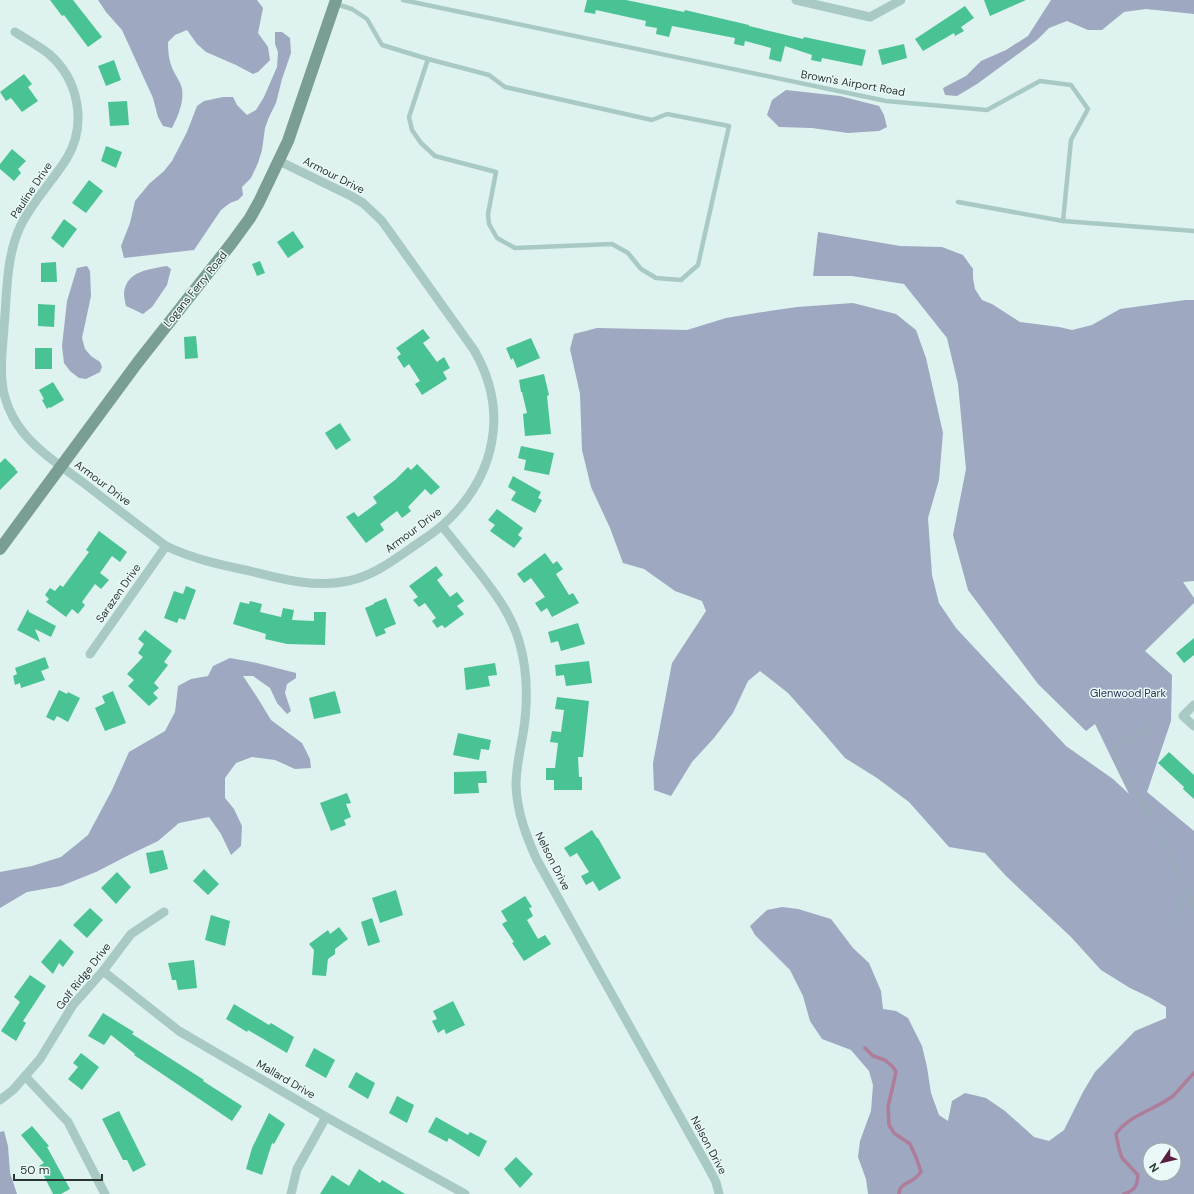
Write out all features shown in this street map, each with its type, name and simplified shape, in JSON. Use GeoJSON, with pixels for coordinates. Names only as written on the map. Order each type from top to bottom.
{"type":"FeatureCollection","features":[{"type":"Feature","properties":{"kind":"street"},"geometry":{"type":"LineString","coordinates":[[796,0],[870,17],[901,0]]}},
{"type":"Feature","properties":{"kind":"street","name":"Logans Ferry Road"},"geometry":{"type":"LineString","coordinates":[[0,549],[138,362],[241,231],[259,202],[288,142],[335,2]]}},
{"type":"Feature","properties":{"kind":"street","name":"Pauline Drive"},"geometry":{"type":"LineString","coordinates":[[15,32],[49,54],[58,64],[69,78],[75,92],[77,102],[78,127],[72,148],[27,214],[17,235],[13,248],[9,274],[1,368],[3,390],[14,418],[33,442],[60,466]]}},
{"type":"Feature","properties":{"kind":"street","name":"Armour Drive"},"geometry":{"type":"LineString","coordinates":[[60,466],[166,546],[187,556],[209,562],[300,582],[328,583],[349,581],[382,568],[442,526],[470,495],[490,455],[494,429],[491,392],[485,371],[474,350],[382,221],[373,212],[363,203],[351,196],[279,161]]}},
{"type":"Feature","properties":{"kind":"street","name":"Nelson Drive"},"geometry":{"type":"LineString","coordinates":[[442,526],[500,600],[514,626],[519,640],[526,669],[526,697],[525,718],[517,767],[516,783],[517,801],[525,832],[537,860],[708,1167],[716,1182],[719,1194]]}},
{"type":"Feature","properties":{"kind":"street","name":"Sarazen Drive"},"geometry":{"type":"LineString","coordinates":[[90,654],[166,546]]}},
{"type":"Feature","properties":{"kind":"street"},"geometry":{"type":"LineString","coordinates":[[1194,705],[1183,716],[1194,726]]}},
{"type":"Feature","properties":{"kind":"street","name":"Golf Ridge Drive"},"geometry":{"type":"LineString","coordinates":[[0,1100],[13,1090],[40,1059],[73,1005],[103,971],[131,934],[164,912]]}},
{"type":"Feature","properties":{"kind":"street","name":"Mallard Drive"},"geometry":{"type":"LineString","coordinates":[[103,971],[180,1031],[326,1117],[465,1194]]}},
{"type":"Feature","properties":{"kind":"street"},"geometry":{"type":"LineString","coordinates":[[25,1076],[68,1122],[104,1194]]}},
{"type":"Feature","properties":{"kind":"street"},"geometry":{"type":"LineString","coordinates":[[291,1194],[297,1169],[326,1117]]}},
{"type":"Feature","properties":{"kind":"lane","name":"Brown's Airport Road"},"geometry":{"type":"LineString","coordinates":[[404,0],[886,101],[987,110],[1040,81],[1071,85],[1088,109],[1071,140],[1063,221]]}},
{"type":"Feature","properties":{"kind":"lane"},"geometry":{"type":"LineString","coordinates":[[335,2],[352,9],[367,19],[382,45],[489,75],[505,87],[645,119],[652,120],[667,114],[729,126],[698,266],[681,280],[656,278],[641,269],[628,253],[612,244],[515,248],[497,238],[489,224],[488,214],[496,172],[435,156],[421,143],[412,130],[409,117],[428,59]]}},
{"type":"Feature","properties":{"kind":"lane"},"geometry":{"type":"LineString","coordinates":[[958,202],[1063,221],[1194,231]]}},
{"type":"Feature","properties":{"kind":"path"},"geometry":{"type":"LineString","coordinates":[[1156,717],[1134,739],[1113,749],[1130,785],[1161,834],[1194,908]]}},
{"type":"Feature","properties":{"kind":"path"},"geometry":{"type":"LineString","coordinates":[[1175,933],[1184,887]]}},
{"type":"Feature","properties":{"kind":"green space"},"geometry":{"type":"Polygon","coordinates":[[[98,0],[257,0],[263,8],[258,33],[268,47],[270,60],[258,72],[253,74],[206,52],[197,44],[187,30],[175,35],[168,42],[169,53],[173,70],[180,82],[182,99],[172,128],[163,126],[158,117],[153,98],[122,30],[106,12],[98,0]]]}},
{"type":"Feature","properties":{"kind":"green space"},"geometry":{"type":"Polygon","coordinates":[[[1051,0],[1194,0],[1194,14],[1146,9],[1124,12],[1102,30],[1088,30],[1067,21],[1049,28],[1037,40],[977,84],[957,96],[945,95],[943,88],[966,76],[981,61],[1006,50],[1028,36],[1051,0]]]}},
{"type":"Feature","properties":{"kind":"green space"},"geometry":{"type":"Polygon","coordinates":[[[275,32],[282,32],[290,38],[291,53],[276,103],[265,128],[262,150],[258,163],[251,178],[242,187],[243,195],[238,200],[230,203],[221,210],[194,250],[124,258],[121,246],[130,223],[135,201],[149,184],[164,171],[172,161],[187,132],[197,106],[204,101],[223,97],[233,97],[237,105],[247,115],[256,110],[264,97],[277,67],[278,52],[275,44],[275,32]]]}},
{"type":"Feature","properties":{"kind":"green space"},"geometry":{"type":"Polygon","coordinates":[[[786,90],[840,96],[879,106],[884,115],[887,127],[879,131],[848,133],[812,128],[779,127],[767,115],[772,100],[786,90]]]}},
{"type":"Feature","properties":{"kind":"green space","name":"Glenwood Park"},"geometry":{"type":"Polygon","coordinates":[[[818,232],[900,246],[942,247],[963,255],[973,269],[975,289],[982,300],[992,304],[1020,322],[1072,330],[1092,325],[1120,309],[1194,300],[1194,581],[1183,582],[1194,598],[1194,603],[1145,651],[1172,675],[1171,721],[1147,792],[1194,831],[1194,1194],[868,1194],[866,1179],[858,1157],[860,1141],[871,1111],[873,1085],[869,1071],[851,1050],[822,1039],[810,1021],[803,996],[790,970],[755,935],[750,926],[767,910],[782,907],[798,909],[831,919],[853,948],[869,963],[881,991],[883,1009],[896,1011],[908,1018],[922,1046],[931,1093],[939,1115],[948,1121],[952,1101],[965,1093],[986,1098],[1005,1111],[1034,1137],[1049,1141],[1064,1130],[1095,1072],[1135,1031],[1166,1018],[1166,1007],[1130,988],[1101,970],[1071,937],[1006,876],[985,853],[949,847],[909,802],[877,778],[845,758],[788,693],[760,671],[748,681],[733,713],[714,738],[692,762],[671,796],[654,790],[653,763],[672,663],[706,611],[702,601],[675,591],[644,569],[623,563],[610,528],[591,487],[582,450],[580,394],[570,349],[574,334],[597,328],[687,330],[726,318],[769,311],[797,307],[853,303],[896,314],[916,330],[926,358],[943,433],[939,480],[928,518],[932,575],[939,603],[956,628],[1066,746],[1113,779],[1129,794],[1095,724],[1086,731],[1038,684],[968,590],[953,535],[966,469],[958,384],[947,338],[904,284],[852,276],[813,276],[818,232]]]}},
{"type":"Feature","properties":{"kind":"green space"},"geometry":{"type":"Polygon","coordinates":[[[87,266],[90,271],[91,296],[82,338],[85,349],[91,356],[100,362],[102,367],[100,372],[86,379],[79,378],[70,371],[64,363],[62,346],[67,301],[77,268],[87,266]]]}},
{"type":"Feature","properties":{"kind":"green space"},"geometry":{"type":"Polygon","coordinates":[[[167,266],[171,269],[167,285],[152,307],[143,314],[126,306],[124,293],[129,280],[140,272],[167,266]]]}},
{"type":"Feature","properties":{"kind":"green space"},"geometry":{"type":"Polygon","coordinates":[[[230,658],[296,673],[296,678],[287,684],[285,693],[291,711],[287,714],[277,703],[270,688],[253,676],[243,676],[271,720],[302,743],[310,759],[311,768],[295,769],[275,760],[252,757],[236,763],[225,778],[225,798],[234,809],[242,826],[241,846],[231,855],[221,834],[209,817],[179,823],[158,841],[96,872],[61,886],[27,892],[0,908],[0,872],[32,866],[61,857],[88,835],[112,790],[129,752],[165,731],[175,712],[178,686],[191,679],[208,676],[213,666],[230,658]]]}},
{"type":"Feature","properties":{"kind":"green space"},"geometry":{"type":"Polygon","coordinates":[[[4,1131],[8,1146],[10,1173],[17,1194],[0,1194],[0,1132],[4,1131]]]}},
{"type":"Feature","properties":{"kind":"building"},"geometry":{"type":"Polygon","coordinates":[[[50,0],[73,0],[102,37],[88,47],[64,15],[62,16],[50,0]]]}},
{"type":"Feature","properties":{"kind":"building"},"geometry":{"type":"Polygon","coordinates":[[[587,0],[626,0],[684,12],[685,10],[803,39],[804,37],[866,50],[862,66],[822,58],[821,62],[811,60],[812,55],[785,46],[781,62],[769,59],[771,48],[745,41],[744,46],[734,44],[735,38],[672,26],[669,37],[656,34],[657,28],[645,26],[646,21],[596,10],[595,14],[584,12],[587,0]]]}},
{"type":"Feature","properties":{"kind":"building"},"geometry":{"type":"Polygon","coordinates":[[[984,0],[1026,0],[990,16],[984,0]]]}},
{"type":"Feature","properties":{"kind":"building"},"geometry":{"type":"Polygon","coordinates":[[[965,6],[974,18],[961,27],[964,31],[955,36],[954,33],[923,51],[915,39],[965,6]]]}},
{"type":"Feature","properties":{"kind":"building"},"geometry":{"type":"Polygon","coordinates":[[[904,44],[907,58],[882,65],[878,50],[904,44]]]}},
{"type":"Feature","properties":{"kind":"building"},"geometry":{"type":"Polygon","coordinates":[[[114,60],[121,80],[106,86],[98,66],[114,60]]]}},
{"type":"Feature","properties":{"kind":"building"},"geometry":{"type":"Polygon","coordinates":[[[24,74],[32,84],[28,87],[38,101],[22,112],[11,98],[6,101],[0,92],[24,74]]]}},
{"type":"Feature","properties":{"kind":"building"},"geometry":{"type":"Polygon","coordinates":[[[127,101],[129,125],[110,126],[108,102],[127,101]]]}},
{"type":"Feature","properties":{"kind":"building"},"geometry":{"type":"Polygon","coordinates":[[[106,146],[122,152],[116,168],[101,161],[106,146]]]}},
{"type":"Feature","properties":{"kind":"building"},"geometry":{"type":"Polygon","coordinates":[[[12,149],[26,161],[18,169],[21,173],[14,181],[0,169],[0,164],[12,149]]]}},
{"type":"Feature","properties":{"kind":"building"},"geometry":{"type":"Polygon","coordinates":[[[89,180],[103,191],[86,213],[72,203],[89,180]]]}},
{"type":"Feature","properties":{"kind":"building"},"geometry":{"type":"Polygon","coordinates":[[[64,219],[77,229],[63,248],[51,238],[64,219]]]}},
{"type":"Feature","properties":{"kind":"building"},"geometry":{"type":"Polygon","coordinates":[[[293,231],[304,247],[288,258],[277,242],[293,231]]]}},
{"type":"Feature","properties":{"kind":"building"},"geometry":{"type":"Polygon","coordinates":[[[260,261],[265,273],[257,276],[252,264],[260,261]]]}},
{"type":"Feature","properties":{"kind":"building"},"geometry":{"type":"Polygon","coordinates":[[[56,262],[57,282],[41,282],[41,263],[56,262]]]}},
{"type":"Feature","properties":{"kind":"building"},"geometry":{"type":"Polygon","coordinates":[[[38,304],[55,305],[54,327],[38,326],[38,304]]]}},
{"type":"Feature","properties":{"kind":"building"},"geometry":{"type":"Polygon","coordinates":[[[423,329],[430,338],[423,343],[437,362],[444,357],[450,368],[443,372],[447,379],[422,395],[415,384],[420,381],[409,364],[404,368],[397,357],[401,354],[396,348],[423,329]]]}},
{"type":"Feature","properties":{"kind":"building"},"geometry":{"type":"Polygon","coordinates":[[[196,336],[198,358],[185,359],[184,337],[196,336]]]}},
{"type":"Feature","properties":{"kind":"building"},"geometry":{"type":"Polygon","coordinates":[[[531,338],[540,358],[517,368],[513,358],[511,360],[506,348],[531,338]]]}},
{"type":"Feature","properties":{"kind":"building"},"geometry":{"type":"Polygon","coordinates":[[[35,348],[52,348],[52,369],[35,369],[35,348]]]}},
{"type":"Feature","properties":{"kind":"building"},"geometry":{"type":"Polygon","coordinates":[[[544,374],[549,395],[547,396],[551,434],[525,436],[523,414],[527,413],[519,380],[544,374]]]}},
{"type":"Feature","properties":{"kind":"building"},"geometry":{"type":"Polygon","coordinates":[[[53,382],[64,400],[47,409],[39,390],[53,382]]]}},
{"type":"Feature","properties":{"kind":"building"},"geometry":{"type":"Polygon","coordinates":[[[340,423],[351,440],[336,450],[325,433],[340,423]]]}},
{"type":"Feature","properties":{"kind":"building"},"geometry":{"type":"Polygon","coordinates":[[[521,446],[554,453],[549,475],[524,470],[526,460],[518,458],[521,446]]]}},
{"type":"Feature","properties":{"kind":"building"},"geometry":{"type":"Polygon","coordinates":[[[5,458],[18,472],[0,490],[0,463],[5,458]]]}},
{"type":"Feature","properties":{"kind":"building"},"geometry":{"type":"Polygon","coordinates":[[[417,464],[440,487],[431,495],[425,489],[408,507],[411,511],[402,518],[397,511],[380,524],[384,530],[366,543],[346,517],[354,512],[358,517],[377,503],[373,497],[395,480],[408,467],[411,470],[417,464]]]}},
{"type":"Feature","properties":{"kind":"building"},"geometry":{"type":"Polygon","coordinates":[[[513,476],[541,492],[538,498],[542,500],[535,513],[511,500],[516,492],[508,487],[513,476]]]}},
{"type":"Feature","properties":{"kind":"building"},"geometry":{"type":"Polygon","coordinates":[[[497,509],[523,528],[518,535],[522,538],[514,548],[490,531],[495,525],[488,520],[497,509]]]}},
{"type":"Feature","properties":{"kind":"building"},"geometry":{"type":"Polygon","coordinates":[[[99,531],[127,552],[120,562],[112,556],[100,573],[109,580],[101,589],[95,584],[82,602],[85,605],[78,614],[72,609],[66,617],[46,602],[49,599],[45,595],[50,588],[55,591],[60,585],[63,587],[89,552],[86,550],[99,531]]]}},
{"type":"Feature","properties":{"kind":"building"},"geometry":{"type":"Polygon","coordinates":[[[545,553],[553,564],[557,561],[563,569],[556,574],[569,595],[573,593],[579,603],[552,617],[547,608],[541,612],[535,603],[545,597],[531,578],[524,583],[517,574],[545,553]]]}},
{"type":"Feature","properties":{"kind":"building"},"geometry":{"type":"Polygon","coordinates":[[[436,566],[443,575],[437,580],[450,597],[457,592],[464,601],[457,606],[464,614],[445,628],[442,625],[437,628],[432,621],[436,618],[425,603],[419,607],[413,600],[418,597],[409,586],[436,566]]]}},
{"type":"Feature","properties":{"kind":"building"},"geometry":{"type":"Polygon","coordinates":[[[186,586],[196,590],[185,620],[179,618],[177,623],[164,618],[174,591],[183,594],[186,586]]]}},
{"type":"Feature","properties":{"kind":"building"},"geometry":{"type":"Polygon","coordinates":[[[386,598],[396,624],[384,629],[386,633],[376,637],[365,608],[386,598]]]}},
{"type":"Feature","properties":{"kind":"building"},"geometry":{"type":"Polygon","coordinates":[[[250,601],[262,604],[260,612],[281,617],[283,608],[294,610],[292,620],[314,621],[314,612],[326,612],[325,645],[287,644],[265,639],[266,634],[233,624],[240,602],[249,604],[250,601]]]}},
{"type":"Feature","properties":{"kind":"building"},"geometry":{"type":"Polygon","coordinates":[[[28,609],[29,612],[56,626],[51,637],[35,629],[40,642],[17,630],[28,609]]]}},
{"type":"Feature","properties":{"kind":"building"},"geometry":{"type":"Polygon","coordinates":[[[578,623],[585,644],[561,651],[558,641],[551,643],[548,632],[578,623]]]}},
{"type":"Feature","properties":{"kind":"building"},"geometry":{"type":"Polygon","coordinates":[[[145,630],[172,651],[164,662],[168,665],[154,683],[159,688],[153,693],[158,698],[149,706],[128,686],[134,680],[127,674],[143,657],[138,653],[144,644],[138,639],[145,630]]]}},
{"type":"Feature","properties":{"kind":"building"},"geometry":{"type":"Polygon","coordinates":[[[1194,638],[1194,655],[1184,663],[1176,653],[1194,638]]]}},
{"type":"Feature","properties":{"kind":"building"},"geometry":{"type":"Polygon","coordinates":[[[45,657],[49,668],[41,671],[45,680],[21,688],[20,683],[15,685],[13,676],[17,674],[15,668],[45,657]]]}},
{"type":"Feature","properties":{"kind":"building"},"geometry":{"type":"Polygon","coordinates":[[[589,661],[592,683],[566,686],[564,675],[556,676],[555,665],[589,661]]]}},
{"type":"Feature","properties":{"kind":"building"},"geometry":{"type":"Polygon","coordinates":[[[495,663],[497,675],[488,676],[490,686],[466,690],[464,668],[495,663]]]}},
{"type":"Feature","properties":{"kind":"building"},"geometry":{"type":"Polygon","coordinates":[[[59,690],[67,694],[68,692],[80,698],[68,722],[57,716],[54,721],[46,717],[59,690]]]}},
{"type":"Feature","properties":{"kind":"building"},"geometry":{"type":"Polygon","coordinates":[[[113,691],[126,723],[105,731],[95,708],[105,703],[102,696],[113,691]]]}},
{"type":"Feature","properties":{"kind":"building"},"geometry":{"type":"Polygon","coordinates":[[[335,691],[341,713],[314,719],[309,698],[335,691]]]}},
{"type":"Feature","properties":{"kind":"building"},"geometry":{"type":"Polygon","coordinates":[[[557,697],[589,701],[583,757],[578,757],[579,777],[582,777],[582,790],[554,790],[554,780],[546,780],[546,768],[555,768],[558,743],[550,742],[552,731],[561,732],[564,710],[555,709],[557,697]]]}},
{"type":"Feature","properties":{"kind":"building"},"geometry":{"type":"Polygon","coordinates":[[[458,733],[491,740],[489,750],[481,749],[479,760],[453,755],[458,733]]]}},
{"type":"Feature","properties":{"kind":"building"},"geometry":{"type":"Polygon","coordinates":[[[1169,752],[1194,775],[1194,799],[1183,789],[1184,787],[1158,763],[1169,752]]]}},
{"type":"Feature","properties":{"kind":"building"},"geometry":{"type":"Polygon","coordinates":[[[486,771],[487,783],[478,783],[479,793],[454,794],[454,772],[486,771]]]}},
{"type":"Feature","properties":{"kind":"building"},"geometry":{"type":"Polygon","coordinates":[[[347,793],[351,803],[346,804],[351,817],[344,820],[346,825],[331,831],[320,803],[347,793]]]}},
{"type":"Feature","properties":{"kind":"building"},"geometry":{"type":"Polygon","coordinates":[[[592,830],[621,878],[599,891],[593,881],[586,885],[581,876],[589,872],[577,853],[570,857],[564,848],[592,830]]]}},
{"type":"Feature","properties":{"kind":"building"},"geometry":{"type":"Polygon","coordinates":[[[163,850],[168,869],[150,874],[146,853],[163,850]]]}},
{"type":"Feature","properties":{"kind":"building"},"geometry":{"type":"Polygon","coordinates":[[[204,869],[219,884],[208,895],[193,881],[204,869]]]}},
{"type":"Feature","properties":{"kind":"building"},"geometry":{"type":"Polygon","coordinates":[[[117,872],[131,887],[116,904],[101,888],[117,872]]]}},
{"type":"Feature","properties":{"kind":"building"},"geometry":{"type":"Polygon","coordinates":[[[396,890],[403,915],[380,923],[372,898],[396,890]]]}},
{"type":"Feature","properties":{"kind":"building"},"geometry":{"type":"Polygon","coordinates":[[[525,896],[532,907],[529,908],[533,916],[527,920],[538,939],[545,935],[551,944],[524,961],[502,924],[507,921],[501,911],[525,896]]]}},
{"type":"Feature","properties":{"kind":"building"},"geometry":{"type":"Polygon","coordinates":[[[90,908],[103,920],[87,938],[73,925],[90,908]]]}},
{"type":"Feature","properties":{"kind":"building"},"geometry":{"type":"Polygon","coordinates":[[[211,915],[230,921],[225,946],[205,940],[211,915]]]}},
{"type":"Feature","properties":{"kind":"building"},"geometry":{"type":"Polygon","coordinates":[[[372,918],[380,942],[368,946],[361,922],[372,918]]]}},
{"type":"Feature","properties":{"kind":"building"},"geometry":{"type":"Polygon","coordinates":[[[339,927],[348,939],[335,949],[335,954],[328,959],[326,976],[312,975],[314,950],[309,944],[328,930],[330,934],[339,927]]]}},
{"type":"Feature","properties":{"kind":"building"},"geometry":{"type":"Polygon","coordinates":[[[60,939],[74,952],[63,967],[59,963],[53,974],[41,962],[60,939]]]}},
{"type":"Feature","properties":{"kind":"building"},"geometry":{"type":"Polygon","coordinates":[[[194,960],[197,988],[178,990],[176,980],[172,980],[168,963],[194,960]]]}},
{"type":"Feature","properties":{"kind":"building"},"geometry":{"type":"Polygon","coordinates":[[[30,975],[46,986],[23,1021],[26,1023],[16,1041],[1,1031],[20,1002],[14,997],[30,975]]]}},
{"type":"Feature","properties":{"kind":"building"},"geometry":{"type":"Polygon","coordinates":[[[453,1001],[465,1025],[446,1034],[444,1029],[438,1033],[432,1021],[437,1019],[433,1011],[453,1001]]]}},
{"type":"Feature","properties":{"kind":"building"},"geometry":{"type":"Polygon","coordinates":[[[234,1004],[269,1025],[271,1023],[294,1037],[287,1053],[226,1019],[234,1004]]]}},
{"type":"Feature","properties":{"kind":"building"},"geometry":{"type":"Polygon","coordinates":[[[103,1013],[134,1032],[132,1034],[242,1106],[232,1121],[134,1055],[135,1054],[111,1035],[104,1045],[88,1036],[103,1013]]]}},
{"type":"Feature","properties":{"kind":"building"},"geometry":{"type":"Polygon","coordinates":[[[314,1048],[335,1060],[326,1078],[305,1066],[314,1048]]]}},
{"type":"Feature","properties":{"kind":"building"},"geometry":{"type":"Polygon","coordinates":[[[81,1053],[99,1067],[82,1090],[68,1079],[78,1067],[73,1063],[81,1053]]]}},
{"type":"Feature","properties":{"kind":"building"},"geometry":{"type":"Polygon","coordinates":[[[356,1072],[375,1083],[368,1099],[348,1087],[356,1072]]]}},
{"type":"Feature","properties":{"kind":"building"},"geometry":{"type":"Polygon","coordinates":[[[397,1096],[414,1105],[407,1123],[389,1113],[397,1096]]]}},
{"type":"Feature","properties":{"kind":"building"},"geometry":{"type":"Polygon","coordinates":[[[119,1111],[146,1165],[133,1172],[127,1160],[123,1160],[102,1119],[119,1111]]]}},
{"type":"Feature","properties":{"kind":"building"},"geometry":{"type":"Polygon","coordinates":[[[269,1113],[285,1124],[274,1144],[272,1143],[262,1175],[246,1169],[252,1148],[269,1113]]]}},
{"type":"Feature","properties":{"kind":"building"},"geometry":{"type":"Polygon","coordinates":[[[436,1117],[468,1135],[470,1132],[487,1141],[479,1157],[449,1138],[447,1142],[428,1132],[436,1117]]]}},
{"type":"Feature","properties":{"kind":"building"},"geometry":{"type":"Polygon","coordinates":[[[32,1126],[49,1146],[47,1147],[70,1189],[61,1194],[53,1194],[39,1166],[44,1163],[21,1135],[32,1126]]]}},
{"type":"Feature","properties":{"kind":"building"},"geometry":{"type":"Polygon","coordinates":[[[516,1157],[533,1174],[520,1188],[504,1169],[516,1157]]]}},
{"type":"Feature","properties":{"kind":"building"},"geometry":{"type":"Polygon","coordinates":[[[359,1169],[380,1183],[382,1180],[405,1194],[320,1194],[332,1175],[349,1186],[359,1169]]]}},
{"type":"Feature","properties":{"kind":"waterway"},"geometry":{"type":"LineString","coordinates":[[865,1048],[873,1056],[885,1060],[896,1072],[888,1107],[889,1125],[894,1133],[910,1144],[921,1172],[915,1178],[902,1186],[899,1194]]}},
{"type":"Feature","properties":{"kind":"waterway"},"geometry":{"type":"LineString","coordinates":[[1124,1194],[1135,1188],[1138,1175],[1122,1158],[1116,1134],[1122,1127],[1135,1117],[1173,1096],[1194,1073]]}}]}
